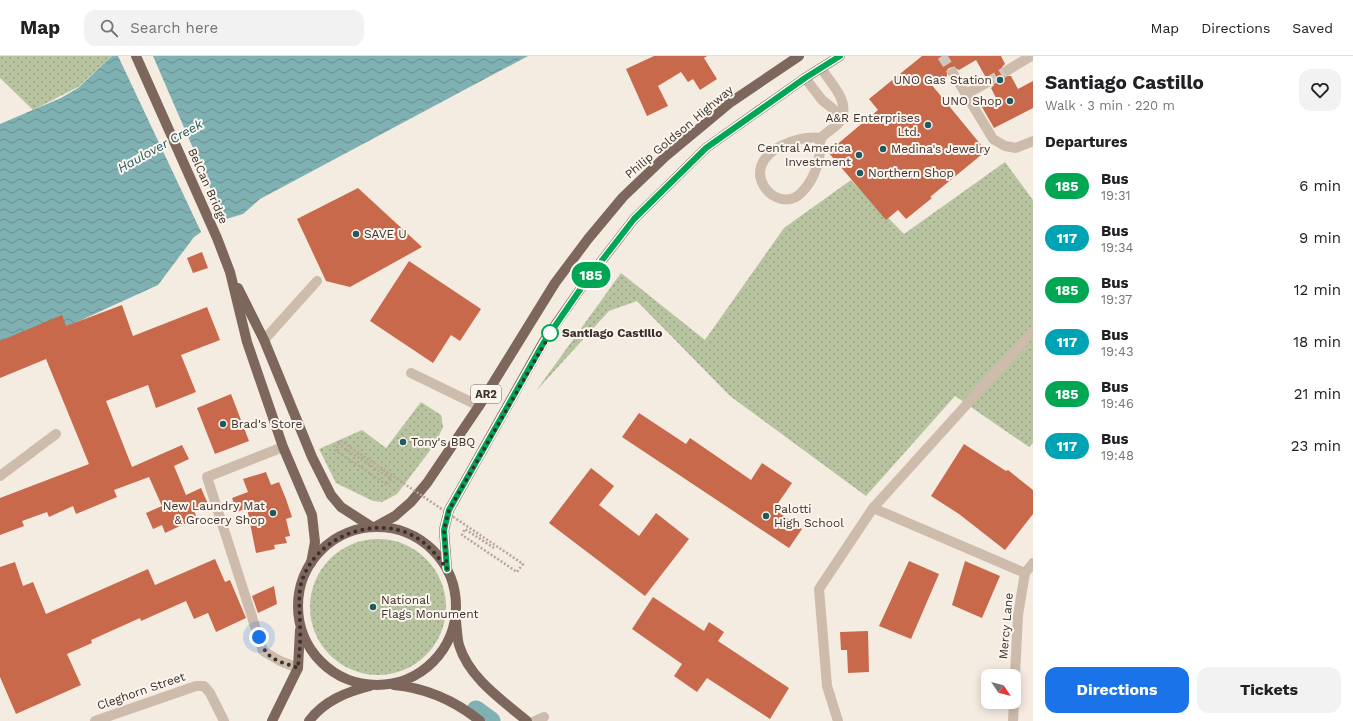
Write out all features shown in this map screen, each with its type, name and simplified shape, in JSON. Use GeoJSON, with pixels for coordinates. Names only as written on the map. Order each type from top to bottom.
{"type":"FeatureCollection","features":[{"type":"Feature","properties":{"kind":"main road","name":"BelCan Bridge"},"geometry":{"type":"LineString","coordinates":[[136,56],[218,238],[230,272]]}},
{"type":"Feature","properties":{"kind":"main road","name":"Philip Goldson Highway"},"geometry":{"type":"LineString","coordinates":[[373,527],[394,516],[411,502],[427,483],[479,406],[555,283],[588,239],[623,197],[666,156],[731,102],[798,56]]}},
{"type":"Feature","properties":{"kind":"main road","name":"AR2"},"geometry":{"type":"LineString","coordinates":[[447,569],[444,530],[449,510],[544,342],[586,281],[634,219],[706,148],[805,78],[840,56]]}},
{"type":"Feature","properties":{"kind":"main road"},"geometry":{"type":"LineString","coordinates":[[230,272],[264,340],[312,457],[331,495],[341,507],[373,527]]}},
{"type":"Feature","properties":{"kind":"main road"},"geometry":{"type":"LineString","coordinates":[[230,272],[247,342],[283,447],[312,515],[315,542],[311,563],[302,582],[298,604],[300,626],[298,668],[272,721]]}},
{"type":"Feature","properties":{"kind":"main road"},"geometry":{"type":"LineString","coordinates":[[311,563],[328,545],[348,533],[373,527],[397,530],[417,538],[434,551],[447,569],[455,593],[455,618],[459,645],[470,669],[490,690],[527,721]]}},
{"type":"Feature","properties":{"kind":"main road"},"geometry":{"type":"LineString","coordinates":[[388,685],[412,677],[433,663],[447,642],[455,618]]}},
{"type":"Feature","properties":{"kind":"main road"},"geometry":{"type":"LineString","coordinates":[[300,626],[310,649],[326,667],[347,680],[371,686]]}},
{"type":"Feature","properties":{"kind":"main road"},"geometry":{"type":"LineString","coordinates":[[309,721],[314,714],[333,700],[350,691],[371,686],[388,685],[412,687],[436,694],[455,703],[480,721]]}},
{"type":"Feature","properties":{"kind":"street"},"geometry":{"type":"LineString","coordinates":[[1008,70],[1031,56]]}},
{"type":"Feature","properties":{"kind":"street"},"geometry":{"type":"LineString","coordinates":[[821,68],[840,95],[844,105],[842,116],[838,124],[821,138],[817,166],[809,183],[800,194],[787,200],[775,197],[765,190],[760,179],[761,164],[769,153],[795,140],[809,136],[821,138]]}},
{"type":"Feature","properties":{"kind":"street"},"geometry":{"type":"LineString","coordinates":[[952,73],[994,139],[1005,146],[1016,148],[1033,141]]}},
{"type":"Feature","properties":{"kind":"street"},"geometry":{"type":"LineString","coordinates":[[805,78],[822,100],[842,116]]}},
{"type":"Feature","properties":{"kind":"street"},"geometry":{"type":"LineString","coordinates":[[966,94],[988,82]]}},
{"type":"Feature","properties":{"kind":"street"},"geometry":{"type":"LineString","coordinates":[[264,340],[317,281]]}},
{"type":"Feature","properties":{"kind":"street"},"geometry":{"type":"LineString","coordinates":[[838,721],[828,686],[818,589],[873,508],[1033,331]]}},
{"type":"Feature","properties":{"kind":"street"},"geometry":{"type":"LineString","coordinates":[[411,373],[479,406]]}},
{"type":"Feature","properties":{"kind":"street"},"geometry":{"type":"LineString","coordinates":[[0,476],[56,434]]}},
{"type":"Feature","properties":{"kind":"street"},"geometry":{"type":"LineString","coordinates":[[283,447],[207,477],[263,651],[280,661],[298,668]]}},
{"type":"Feature","properties":{"kind":"street"},"geometry":{"type":"LineString","coordinates":[[873,508],[1026,573]]}},
{"type":"Feature","properties":{"kind":"street","name":"Mercy Lane"},"geometry":{"type":"LineString","coordinates":[[1015,669],[1018,615],[1026,573],[1033,562]]}},
{"type":"Feature","properties":{"kind":"street","name":"Cleghorn Street"},"geometry":{"type":"LineString","coordinates":[[95,721],[196,686],[204,686],[210,693],[224,721]]}},
{"type":"Feature","properties":{"kind":"street"},"geometry":{"type":"LineString","coordinates":[[1013,721],[1014,709]]}},
{"type":"Feature","properties":{"kind":"path"},"geometry":{"type":"LineString","coordinates":[[341,446],[391,479],[388,485],[335,450],[341,441],[523,564],[517,572],[462,535],[465,529],[494,548]]}},
{"type":"Feature","properties":{"kind":"green space"},"geometry":{"type":"Polygon","coordinates":[[[0,56],[112,56],[78,87],[33,110],[0,78],[0,56]]]}},
{"type":"Feature","properties":{"kind":"green space"},"geometry":{"type":"Polygon","coordinates":[[[1005,162],[1033,200],[1033,443],[1029,447],[955,396],[866,496],[730,396],[637,301],[609,311],[536,391],[621,273],[705,340],[784,228],[851,180],[904,234],[1005,162]]]}},
{"type":"Feature","properties":{"kind":"green space"},"geometry":{"type":"Polygon","coordinates":[[[421,402],[441,415],[443,427],[435,444],[397,494],[382,502],[373,501],[336,483],[319,449],[362,430],[386,448],[421,402]]]}},
{"type":"Feature","properties":{"kind":"green space"},"geometry":{"type":"Polygon","coordinates":[[[378,539],[398,542],[410,547],[426,559],[438,575],[443,587],[446,607],[443,627],[438,639],[426,655],[410,667],[398,672],[378,675],[358,672],[346,667],[330,655],[318,639],[313,627],[310,607],[313,587],[318,575],[330,559],[346,547],[358,542],[378,539]]]}},
{"type":"Feature","properties":{"kind":"water","name":"Haulover Creek"},"geometry":{"type":"Polygon","coordinates":[[[112,56],[528,56],[260,199],[243,214],[216,222],[194,237],[158,285],[0,357],[0,124],[61,98],[78,88],[112,56]]]}},
{"type":"Feature","properties":{"kind":"pier"},"geometry":{"type":"Polygon","coordinates":[[[118,56],[153,56],[225,222],[217,224],[202,234],[118,56]]]}},
{"type":"Feature","properties":{"kind":"building"},"geometry":{"type":"Polygon","coordinates":[[[654,56],[707,56],[704,58],[717,79],[700,90],[693,79],[688,82],[681,72],[658,86],[668,106],[647,116],[626,69],[654,56]]]}},
{"type":"Feature","properties":{"kind":"building"},"geometry":{"type":"Polygon","coordinates":[[[922,56],[1001,56],[1005,64],[1002,67],[1002,73],[1005,76],[1011,76],[1018,89],[1033,81],[1033,108],[994,128],[982,107],[997,100],[991,88],[994,85],[993,79],[989,76],[985,76],[976,60],[959,70],[953,67],[949,68],[947,70],[947,76],[931,84],[986,151],[930,197],[932,198],[906,219],[898,210],[886,220],[828,152],[878,110],[869,99],[922,56]]]}},
{"type":"Feature","properties":{"kind":"building","name":"SAVE U"},"geometry":{"type":"Polygon","coordinates":[[[358,188],[422,247],[350,287],[326,281],[297,219],[358,188]]]}},
{"type":"Feature","properties":{"kind":"building"},"geometry":{"type":"Polygon","coordinates":[[[202,252],[208,268],[193,273],[187,258],[202,252]]]}},
{"type":"Feature","properties":{"kind":"building"},"geometry":{"type":"Polygon","coordinates":[[[409,261],[481,309],[460,341],[451,335],[433,363],[370,321],[409,261]]]}},
{"type":"Feature","properties":{"kind":"building"},"geometry":{"type":"Polygon","coordinates":[[[122,305],[133,336],[207,307],[220,340],[181,355],[196,392],[156,408],[148,385],[106,401],[132,467],[182,445],[189,459],[174,466],[186,495],[201,488],[208,504],[194,511],[197,518],[165,533],[162,525],[153,529],[146,513],[162,506],[149,477],[114,490],[117,497],[76,514],[73,506],[49,517],[47,512],[22,521],[24,526],[0,535],[0,498],[89,464],[46,359],[0,378],[0,341],[62,315],[66,326],[122,305]]]}},
{"type":"Feature","properties":{"kind":"building","name":"Brad's Store"},"geometry":{"type":"Polygon","coordinates":[[[231,394],[249,441],[215,454],[197,408],[231,394]]]}},
{"type":"Feature","properties":{"kind":"building"},"geometry":{"type":"Polygon","coordinates":[[[639,413],[686,444],[690,438],[751,480],[762,463],[792,483],[774,509],[802,529],[789,548],[622,437],[639,413]]]}},
{"type":"Feature","properties":{"kind":"building"},"geometry":{"type":"Polygon","coordinates":[[[964,444],[1006,471],[1008,470],[1033,490],[1033,514],[1005,550],[959,514],[931,496],[964,444]]]}},
{"type":"Feature","properties":{"kind":"building"},"geometry":{"type":"Polygon","coordinates":[[[591,468],[614,486],[599,505],[639,536],[656,513],[689,539],[645,596],[549,523],[591,468]]]}},
{"type":"Feature","properties":{"kind":"building"},"geometry":{"type":"Polygon","coordinates":[[[266,472],[271,485],[279,482],[286,499],[292,517],[286,519],[290,536],[285,537],[287,543],[274,545],[275,549],[256,553],[247,508],[237,512],[232,498],[248,492],[243,479],[266,472]]]}},
{"type":"Feature","properties":{"kind":"building"},"geometry":{"type":"Polygon","coordinates":[[[215,559],[225,582],[230,580],[246,618],[216,632],[208,613],[194,619],[186,601],[141,621],[140,618],[91,640],[92,643],[67,654],[81,685],[16,714],[0,677],[0,567],[15,562],[23,586],[33,582],[46,614],[148,569],[155,585],[215,559]]]}},
{"type":"Feature","properties":{"kind":"building"},"geometry":{"type":"Polygon","coordinates":[[[909,561],[939,574],[911,639],[879,626],[909,561]]]}},
{"type":"Feature","properties":{"kind":"building"},"geometry":{"type":"Polygon","coordinates":[[[965,561],[1000,576],[982,618],[952,605],[965,561]]]}},
{"type":"Feature","properties":{"kind":"building"},"geometry":{"type":"Polygon","coordinates":[[[274,586],[277,604],[258,613],[252,596],[274,586]]]}},
{"type":"Feature","properties":{"kind":"building"},"geometry":{"type":"Polygon","coordinates":[[[653,597],[704,631],[709,622],[724,632],[718,641],[789,688],[770,719],[707,678],[697,692],[674,676],[682,664],[632,629],[653,597]]]}},
{"type":"Feature","properties":{"kind":"building"},"geometry":{"type":"Polygon","coordinates":[[[868,631],[869,672],[848,673],[847,650],[841,650],[840,632],[868,631]]]}},
{"type":"Feature","properties":{"kind":"waterway"},"geometry":{"type":"LineString","coordinates":[[476,710],[491,721]]}},
{"type":"Feature","properties":{"kind":"tunnel"},"geometry":{"type":"LineString","coordinates":[[942,56],[953,73]]}},
{"type":"Feature","properties":{"kind":"tunnel"},"geometry":{"type":"LineString","coordinates":[[988,82],[1008,70]]}},
{"type":"Feature","properties":{"kind":"bus line","name":"185"},"geometry":{"type":"LineString","coordinates":[[447,569],[444,547],[444,530],[449,510],[544,342],[586,281],[620,236],[659,193],[706,148],[813,72],[840,56]]}},
{"type":"Feature","properties":{"kind":"place","name":"UNO Gas Station"},"geometry":{"type":"Point","coordinates":[1000,80]}},
{"type":"Feature","properties":{"kind":"place","name":"UNO Shop"},"geometry":{"type":"Point","coordinates":[1010,101]}},
{"type":"Feature","properties":{"kind":"place","name":"A&R Enterprises Ltd."},"geometry":{"type":"Point","coordinates":[928,125]}},
{"type":"Feature","properties":{"kind":"place","name":"Medina's Jewelry"},"geometry":{"type":"Point","coordinates":[883,149]}},
{"type":"Feature","properties":{"kind":"place","name":"Central America Investment"},"geometry":{"type":"Point","coordinates":[859,155]}},
{"type":"Feature","properties":{"kind":"place","name":"Northern Shop"},"geometry":{"type":"Point","coordinates":[860,173]}},
{"type":"Feature","properties":{"kind":"place","name":"SAVE U"},"geometry":{"type":"Point","coordinates":[356,234]}},
{"type":"Feature","properties":{"kind":"place","name":"Santiago Castillo"},"geometry":{"type":"Point","coordinates":[550,333]}},
{"type":"Feature","properties":{"kind":"place","name":"Brad's Store"},"geometry":{"type":"Point","coordinates":[223,424]}},
{"type":"Feature","properties":{"kind":"place","name":"Tony's BBQ"},"geometry":{"type":"Point","coordinates":[403,442]}},
{"type":"Feature","properties":{"kind":"place","name":"New Laundry Mat & Grocery Shop"},"geometry":{"type":"Point","coordinates":[273,513]}},
{"type":"Feature","properties":{"kind":"place","name":"Palotti High School"},"geometry":{"type":"Point","coordinates":[766,516]}},
{"type":"Feature","properties":{"kind":"place","name":"National Flags Monument"},"geometry":{"type":"Point","coordinates":[373,607]}},
{"type":"Feature","properties":{"kind":"route"},"geometry":{"type":"LineString","coordinates":[[259,637],[263,651],[268,655],[298,668],[300,648],[298,604],[302,582],[311,563],[328,545],[348,533],[375,527],[397,530],[417,538],[434,551],[447,569],[444,547],[444,530],[449,510],[544,342],[553,329],[550,333]]}}]}
